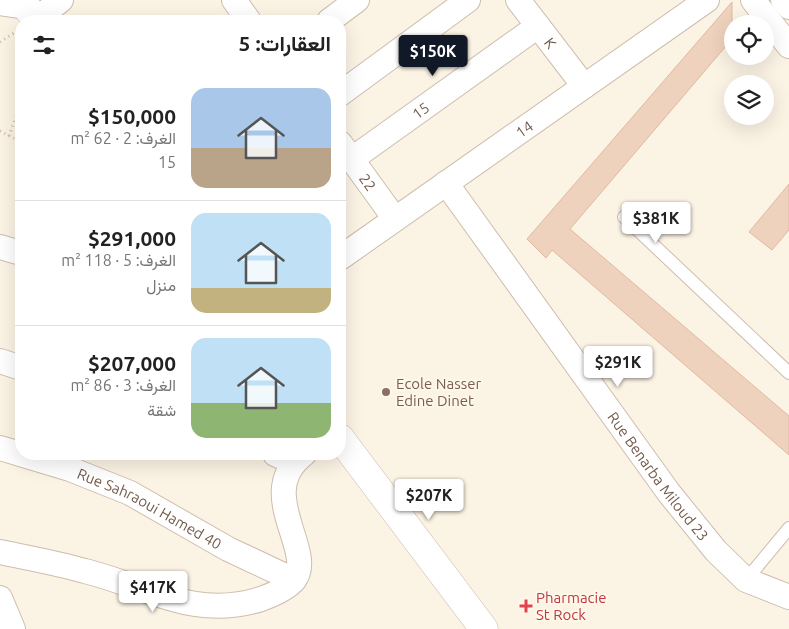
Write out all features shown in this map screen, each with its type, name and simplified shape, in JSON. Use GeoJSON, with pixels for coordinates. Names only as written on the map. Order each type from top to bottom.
{"type":"FeatureCollection","features":[{"type":"Feature","properties":{"kind":"main road"},"geometry":{"type":"LineString","coordinates":[[346,446],[484,629]]}},
{"type":"Feature","properties":{"kind":"street"},"geometry":{"type":"LineString","coordinates":[[24,13],[62,0]]}},
{"type":"Feature","properties":{"kind":"street"},"geometry":{"type":"LineString","coordinates":[[234,0],[245,15]]}},
{"type":"Feature","properties":{"kind":"street"},"geometry":{"type":"LineString","coordinates":[[337,15],[357,0]]}},
{"type":"Feature","properties":{"kind":"street"},"geometry":{"type":"LineString","coordinates":[[346,90],[468,0]]}},
{"type":"Feature","properties":{"kind":"street","name":"K"},"geometry":{"type":"LineString","coordinates":[[518,0],[584,86]]}},
{"type":"Feature","properties":{"kind":"street","name":"14"},"geometry":{"type":"LineString","coordinates":[[346,254],[707,0]]}},
{"type":"Feature","properties":{"kind":"street"},"geometry":{"type":"LineString","coordinates":[[753,0],[789,46]]}},
{"type":"Feature","properties":{"kind":"street"},"geometry":{"type":"LineString","coordinates":[[784,0],[789,7]]}},
{"type":"Feature","properties":{"kind":"street","name":"15"},"geometry":{"type":"LineString","coordinates":[[346,151],[538,26]]}},
{"type":"Feature","properties":{"kind":"street","name":"22"},"geometry":{"type":"LineString","coordinates":[[346,151],[396,218]]}},
{"type":"Feature","properties":{"kind":"street","name":"Rue Benarba Miloud 23"},"geometry":{"type":"LineString","coordinates":[[446,184],[669,493],[716,551],[746,580],[789,598]]}},
{"type":"Feature","properties":{"kind":"street"},"geometry":{"type":"LineString","coordinates":[[0,246],[15,251]]}},
{"type":"Feature","properties":{"kind":"street"},"geometry":{"type":"LineString","coordinates":[[0,361],[15,366]]}},
{"type":"Feature","properties":{"kind":"street","name":"Rue Sahraoui Hamed 40"},"geometry":{"type":"LineString","coordinates":[[0,448],[15,452]]}},
{"type":"Feature","properties":{"kind":"street","name":"Rue Sahraoui Hamed 40"},"geometry":{"type":"LineString","coordinates":[[40,460],[70,469],[130,493],[228,549],[294,580]]}},
{"type":"Feature","properties":{"kind":"street"},"geometry":{"type":"LineString","coordinates":[[0,552],[87,571],[204,607],[229,606],[274,595],[294,580],[300,562],[284,506],[290,460]]}},
{"type":"Feature","properties":{"kind":"street"},"geometry":{"type":"LineString","coordinates":[[0,598],[13,629]]}},
{"type":"Feature","properties":{"kind":"lane"},"geometry":{"type":"LineString","coordinates":[[624,217],[789,373]]}},
{"type":"Feature","properties":{"kind":"lane"},"geometry":{"type":"LineString","coordinates":[[746,580],[789,528]]}},
{"type":"Feature","properties":{"kind":"path"},"geometry":{"type":"LineString","coordinates":[[0,42],[15,24]]}},
{"type":"Feature","properties":{"kind":"path"},"geometry":{"type":"LineString","coordinates":[[9,136],[15,120]]}},
{"type":"Feature","properties":{"kind":"path"},"geometry":{"type":"LineString","coordinates":[[0,131],[15,139]]}},
{"type":"Feature","properties":{"kind":"building"},"geometry":{"type":"Polygon","coordinates":[[[732,2],[732,15],[724,15],[724,48],[570,229],[789,416],[789,455],[552,250],[546,258],[527,239],[732,2]]]}},
{"type":"Feature","properties":{"kind":"building"},"geometry":{"type":"Polygon","coordinates":[[[789,184],[789,230],[772,250],[749,232],[789,184]]]}},
{"type":"Feature","properties":{"kind":"place","name":"Ecole Nasser Edine Dinet"},"geometry":{"type":"Point","coordinates":[386,392]}},
{"type":"Feature","properties":{"kind":"place","name":"Pharmacie St Rock"},"geometry":{"type":"Point","coordinates":[526,606]}}]}
